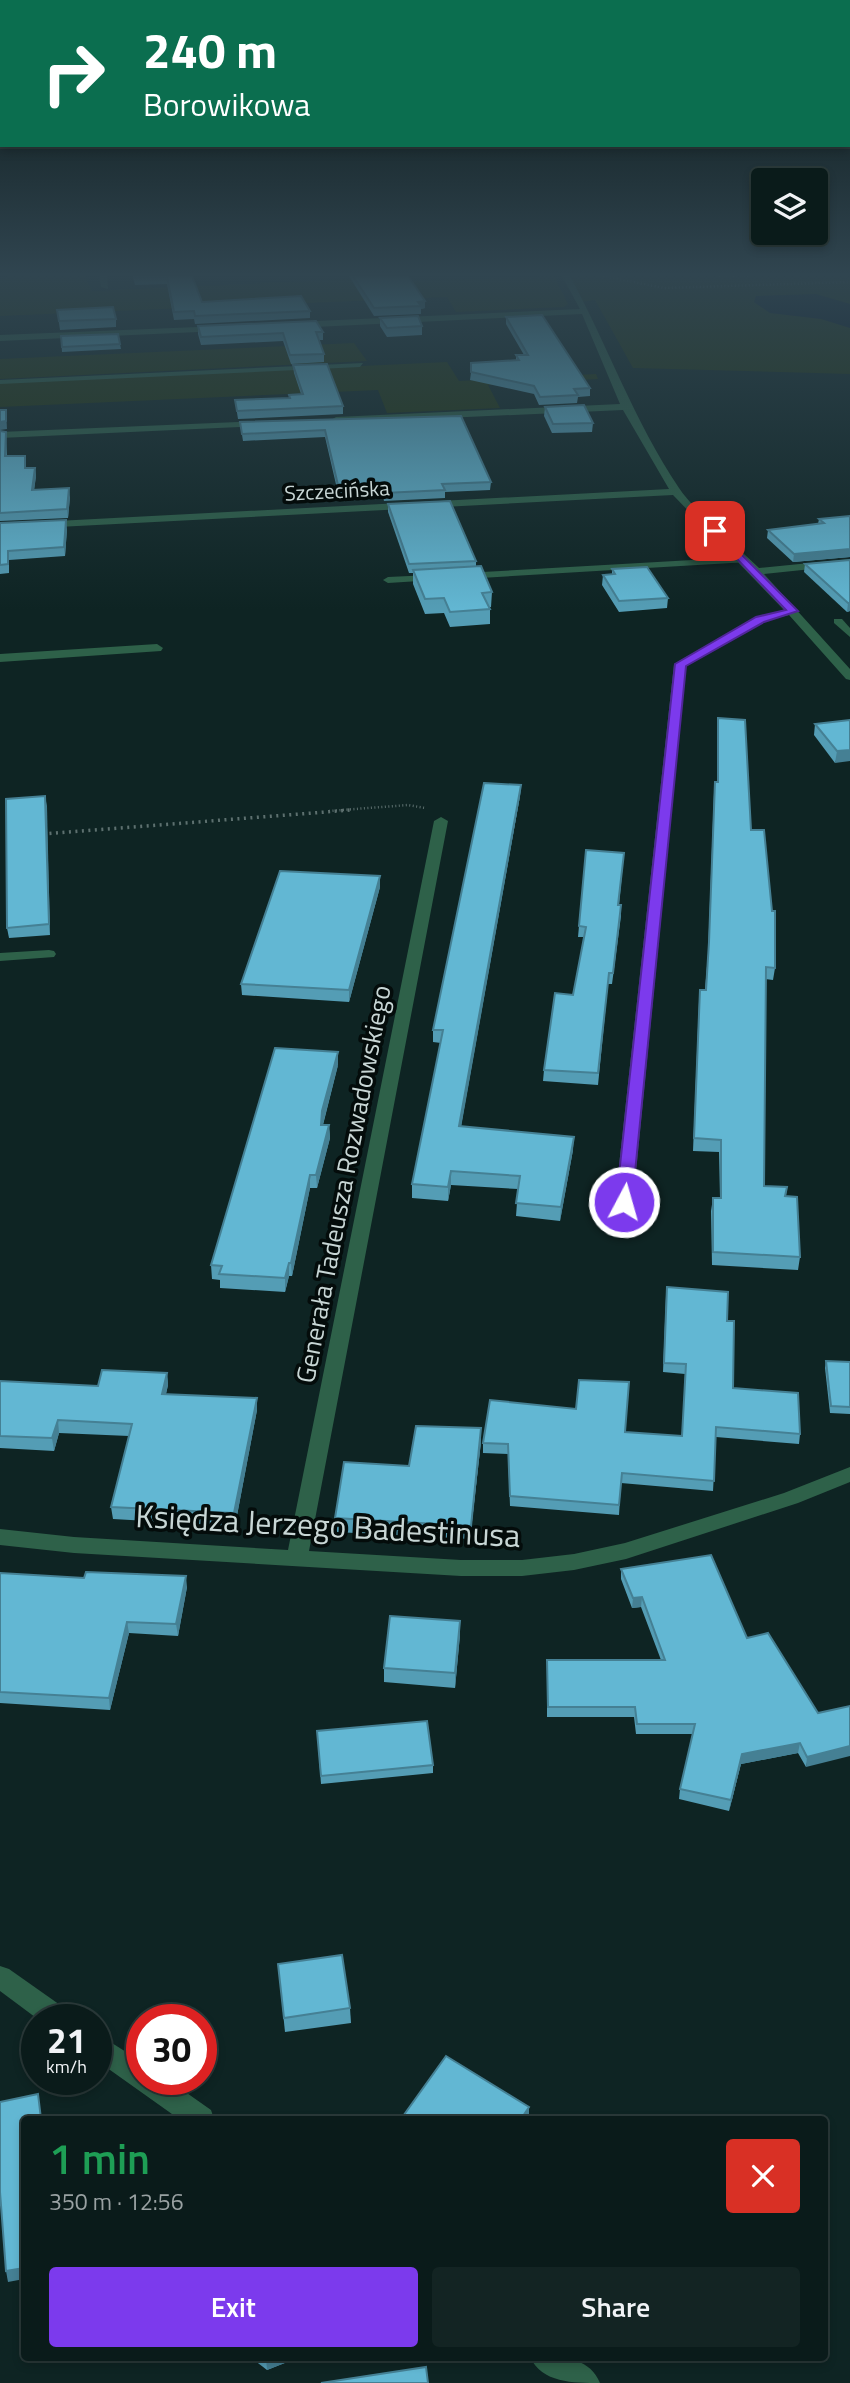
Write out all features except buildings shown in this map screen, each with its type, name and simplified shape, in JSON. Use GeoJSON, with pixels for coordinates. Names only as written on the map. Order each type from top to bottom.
{"type":"FeatureCollection","features":[{"type":"Feature","properties":{"kind":"street"},"geometry":{"type":"LineString","coordinates":[[618,387],[626,407],[677,492],[793,611],[850,676]]}},
{"type":"Feature","properties":{"kind":"street"},"geometry":{"type":"LineString","coordinates":[[320,421],[626,407]]}},
{"type":"Feature","properties":{"kind":"street"},"geometry":{"type":"LineString","coordinates":[[0,435],[278,423]]}},
{"type":"Feature","properties":{"kind":"street","name":"Szczecińska"},"geometry":{"type":"LineString","coordinates":[[0,527],[677,492]]}},
{"type":"Feature","properties":{"kind":"street"},"geometry":{"type":"LineString","coordinates":[[756,572],[850,562]]}},
{"type":"Feature","properties":{"kind":"street"},"geometry":{"type":"LineString","coordinates":[[624,1202],[680,664],[760,619],[793,611]]}},
{"type":"Feature","properties":{"kind":"street"},"geometry":{"type":"LineString","coordinates":[[0,658],[157,648]]}},
{"type":"Feature","properties":{"kind":"street","name":"Generała Tadeusza Rozwadowskiego"},"geometry":{"type":"LineString","coordinates":[[297,1558],[441,821]]}},
{"type":"Feature","properties":{"kind":"street","name":"Księdza Jerzego Badestinusa"},"geometry":{"type":"LineString","coordinates":[[0,1537],[74,1545],[461,1569],[522,1567],[574,1562],[626,1551],[791,1498],[850,1474]]}},
{"type":"Feature","properties":{"kind":"street"},"geometry":{"type":"LineString","coordinates":[[0,1977],[38,2004]]}},
{"type":"Feature","properties":{"kind":"street"},"geometry":{"type":"LineString","coordinates":[[167,2095],[197,2116]]}},
{"type":"Feature","properties":{"kind":"street"},"geometry":{"type":"LineString","coordinates":[[551,2361],[584,2383]]}},
{"type":"Feature","properties":{"kind":"lane"},"geometry":{"type":"LineString","coordinates":[[457,576],[745,560]]}},
{"type":"Feature","properties":{"kind":"lane"},"geometry":{"type":"LineString","coordinates":[[388,580],[443,577]]}},
{"type":"Feature","properties":{"kind":"lane"},"geometry":{"type":"LineString","coordinates":[[838,621],[850,634]]}},
{"type":"Feature","properties":{"kind":"lane"},"geometry":{"type":"LineString","coordinates":[[0,957],[50,954]]}},
{"type":"Feature","properties":{"kind":"path"},"geometry":{"type":"LineString","coordinates":[[41,834],[408,805],[427,809],[441,821]]}},
{"type":"Feature","properties":{"kind":"green space"},"geometry":{"type":"Polygon","coordinates":[[[0,387],[489,387],[500,408],[387,413],[378,390],[0,407],[0,387]]]}},
{"type":"Feature","properties":{"kind":"route"},"geometry":{"type":"LineString","coordinates":[[624,1202],[680,664],[760,619],[793,611],[715,531]]}}]}
